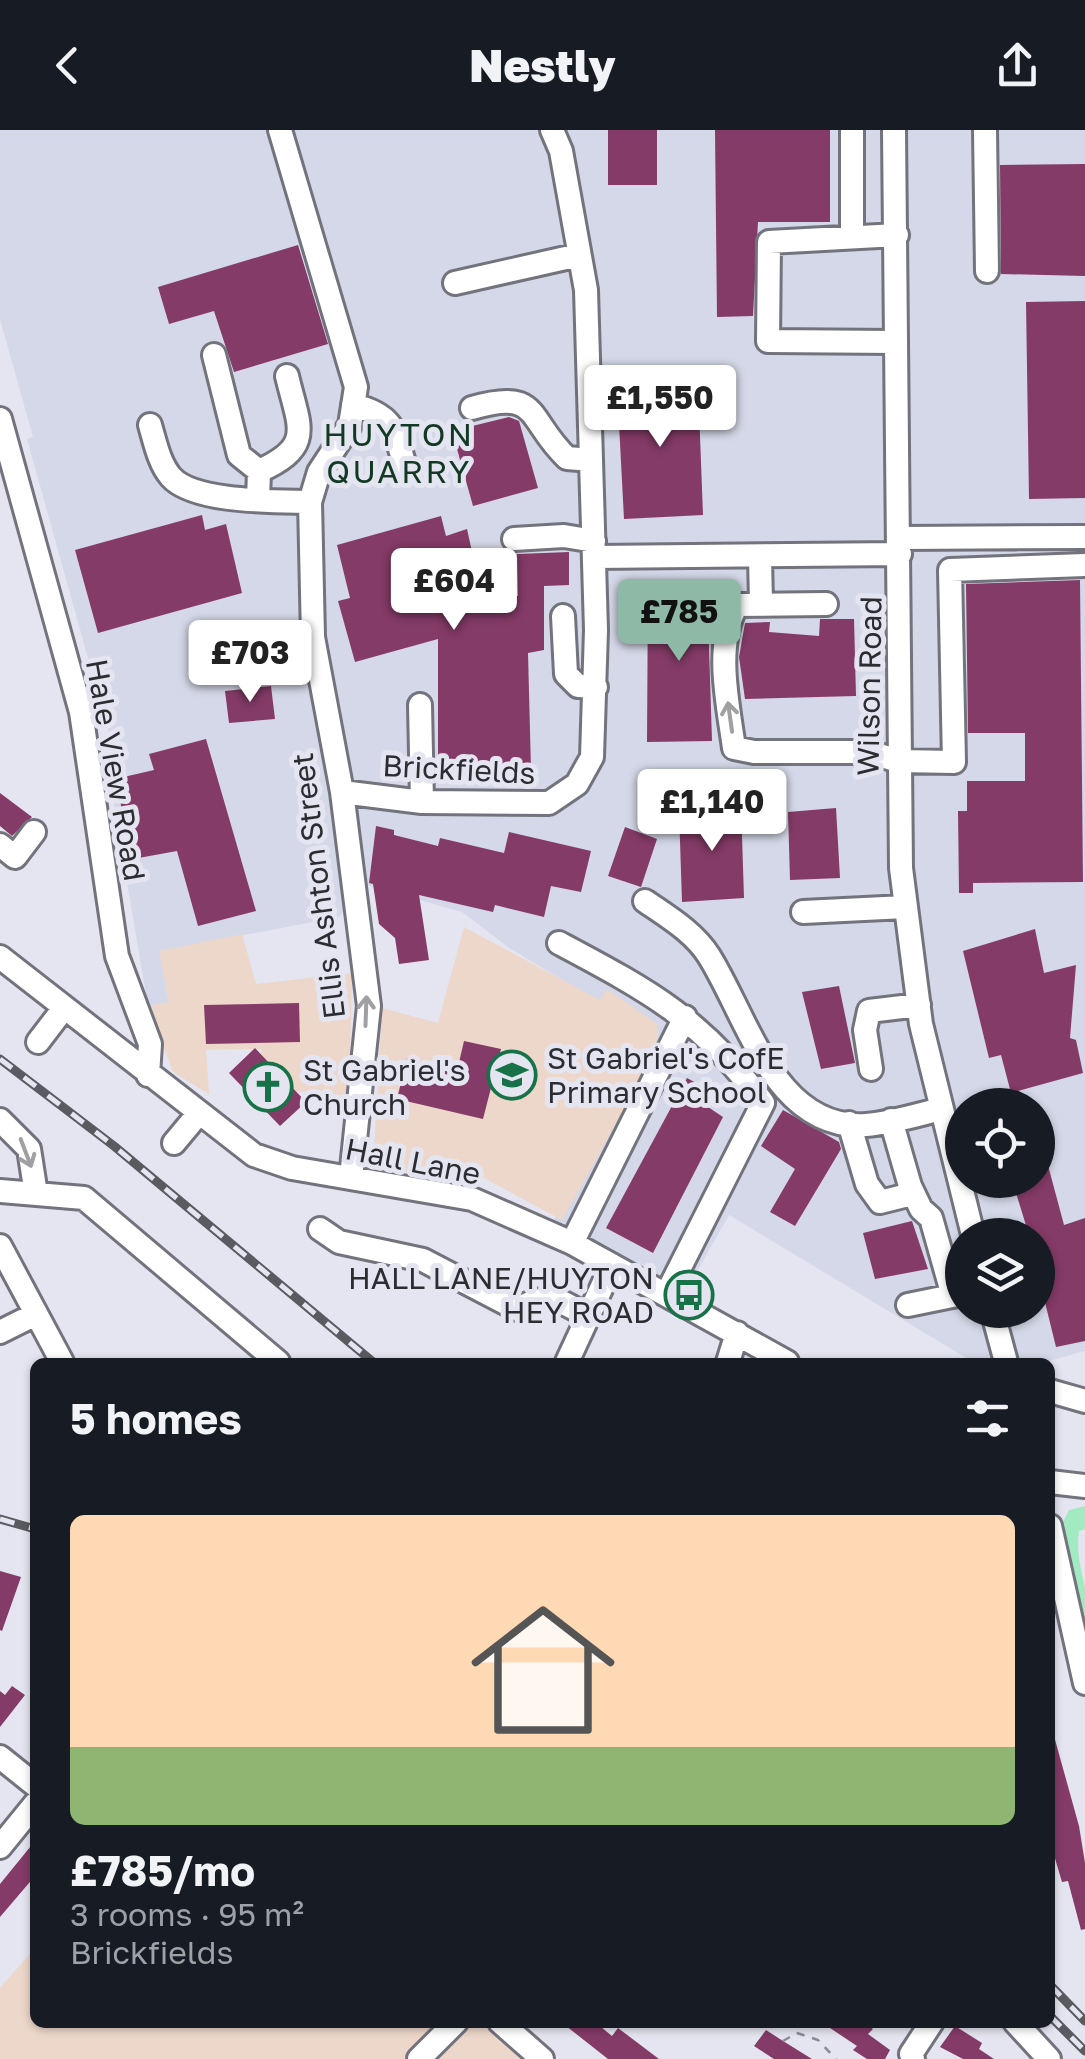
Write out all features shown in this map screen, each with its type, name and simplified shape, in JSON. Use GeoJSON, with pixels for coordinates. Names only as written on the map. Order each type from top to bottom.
{"type":"FeatureCollection","features":[{"type":"Feature","properties":{"kind":"street","name":"Ellis Ashton Street"},"geometry":{"type":"LineString","coordinates":[[281,130],[351,359],[356,387],[350,425],[319,472],[310,502],[313,637],[342,792],[368,1006],[351,1178]]}},
{"type":"Feature","properties":{"kind":"street","name":"Brickfields"},"geometry":{"type":"LineString","coordinates":[[342,792],[422,802],[550,803],[577,784],[592,757],[596,687],[586,290],[561,151],[552,130]]}},
{"type":"Feature","properties":{"kind":"street","name":"Wilson Road"},"geometry":{"type":"LineString","coordinates":[[894,130],[900,546],[898,761],[906,908],[918,1004],[969,1218]]}},
{"type":"Feature","properties":{"kind":"street"},"geometry":{"type":"LineString","coordinates":[[986,130],[987,271]]}},
{"type":"Feature","properties":{"kind":"street"},"geometry":{"type":"LineString","coordinates":[[852,235],[859,131]]}},
{"type":"Feature","properties":{"kind":"street"},"geometry":{"type":"LineString","coordinates":[[896,342],[768,341],[769,242],[897,234]]}},
{"type":"Feature","properties":{"kind":"street"},"geometry":{"type":"LineString","coordinates":[[456,282],[579,256]]}},
{"type":"Feature","properties":{"kind":"street"},"geometry":{"type":"LineString","coordinates":[[214,355],[239,455],[259,471]]}},
{"type":"Feature","properties":{"kind":"street"},"geometry":{"type":"LineString","coordinates":[[259,471],[282,461],[298,446],[300,435],[287,376]]}},
{"type":"Feature","properties":{"kind":"street"},"geometry":{"type":"LineString","coordinates":[[472,408],[503,399],[514,401],[533,412],[567,458],[592,460]]}},
{"type":"Feature","properties":{"kind":"street"},"geometry":{"type":"LineString","coordinates":[[353,406],[375,410],[388,422],[406,470]]}},
{"type":"Feature","properties":{"kind":"street","name":"Hale View Road"},"geometry":{"type":"LineString","coordinates":[[0,419],[81,712],[116,956],[150,1044],[148,1075]]}},
{"type":"Feature","properties":{"kind":"street"},"geometry":{"type":"LineString","coordinates":[[150,425],[166,468],[180,485],[258,500],[310,502]]}},
{"type":"Feature","properties":{"kind":"street"},"geometry":{"type":"LineString","coordinates":[[258,500],[259,471]]}},
{"type":"Feature","properties":{"kind":"street"},"geometry":{"type":"LineString","coordinates":[[514,539],[564,536],[594,549],[760,556],[1085,537]]}},
{"type":"Feature","properties":{"kind":"street"},"geometry":{"type":"LineString","coordinates":[[760,556],[761,604]]}},
{"type":"Feature","properties":{"kind":"street"},"geometry":{"type":"LineString","coordinates":[[826,604],[737,605],[727,623],[726,692],[734,748],[754,752],[870,752],[898,761],[954,762],[950,570],[1085,564]]}},
{"type":"Feature","properties":{"kind":"street"},"geometry":{"type":"LineString","coordinates":[[563,616],[566,674],[578,686],[596,687]]}},
{"type":"Feature","properties":{"kind":"street"},"geometry":{"type":"LineString","coordinates":[[420,705],[422,802]]}},
{"type":"Feature","properties":{"kind":"street"},"geometry":{"type":"LineString","coordinates":[[15,857],[34,832]]}},
{"type":"Feature","properties":{"kind":"street"},"geometry":{"type":"LineString","coordinates":[[645,901],[684,928],[708,954],[731,1002],[792,1098],[818,1116],[849,1123],[890,1120],[941,1109]]}},
{"type":"Feature","properties":{"kind":"street"},"geometry":{"type":"LineString","coordinates":[[803,912],[906,908]]}},
{"type":"Feature","properties":{"kind":"street"},"geometry":{"type":"LineString","coordinates":[[559,943],[652,992],[686,1017],[735,1064],[763,1103],[667,1293]]}},
{"type":"Feature","properties":{"kind":"street","name":"Hall Lane"},"geometry":{"type":"LineString","coordinates":[[0,957],[254,1154],[292,1168],[472,1200],[572,1243],[779,1358]]}},
{"type":"Feature","properties":{"kind":"street"},"geometry":{"type":"LineString","coordinates":[[872,1069],[866,1030],[870,1011],[918,1004]]}},
{"type":"Feature","properties":{"kind":"street"},"geometry":{"type":"LineString","coordinates":[[38,1042],[64,1008]]}},
{"type":"Feature","properties":{"kind":"street"},"geometry":{"type":"LineString","coordinates":[[572,1243],[686,1017]]}},
{"type":"Feature","properties":{"kind":"street"},"geometry":{"type":"LineString","coordinates":[[173,1143],[199,1114]]}},
{"type":"Feature","properties":{"kind":"street"},"geometry":{"type":"LineString","coordinates":[[0,1120],[29,1149],[36,1194]]}},
{"type":"Feature","properties":{"kind":"street"},"geometry":{"type":"LineString","coordinates":[[890,1120],[910,1186],[920,1208],[932,1218],[945,1256]]}},
{"type":"Feature","properties":{"kind":"street"},"geometry":{"type":"LineString","coordinates":[[849,1123],[875,1199],[880,1202],[908,1195],[910,1186]]}},
{"type":"Feature","properties":{"kind":"street"},"geometry":{"type":"LineString","coordinates":[[0,1191],[84,1198],[273,1358]]}},
{"type":"Feature","properties":{"kind":"street"},"geometry":{"type":"LineString","coordinates":[[320,1229],[339,1242],[423,1260],[517,1309],[540,1297],[556,1298],[588,1317]]}},
{"type":"Feature","properties":{"kind":"street"},"geometry":{"type":"LineString","coordinates":[[0,1246],[60,1358]]}},
{"type":"Feature","properties":{"kind":"street"},"geometry":{"type":"LineString","coordinates":[[569,1358],[612,1266]]}},
{"type":"Feature","properties":{"kind":"street"},"geometry":{"type":"LineString","coordinates":[[908,1304],[945,1297]]}},
{"type":"Feature","properties":{"kind":"street"},"geometry":{"type":"LineString","coordinates":[[0,1332],[36,1314]]}},
{"type":"Feature","properties":{"kind":"street"},"geometry":{"type":"LineString","coordinates":[[997,1328],[1005,1358]]}},
{"type":"Feature","properties":{"kind":"street"},"geometry":{"type":"LineString","coordinates":[[729,1358],[737,1334]]}},
{"type":"Feature","properties":{"kind":"street"},"geometry":{"type":"LineString","coordinates":[[1055,1392],[1085,1401]]}},
{"type":"Feature","properties":{"kind":"street"},"geometry":{"type":"LineString","coordinates":[[1055,1483],[1085,1486]]}},
{"type":"Feature","properties":{"kind":"street"},"geometry":{"type":"LineString","coordinates":[[1055,1548],[1085,1683]]}},
{"type":"Feature","properties":{"kind":"street"},"geometry":{"type":"LineString","coordinates":[[0,1757],[30,1781]]}},
{"type":"Feature","properties":{"kind":"street"},"geometry":{"type":"LineString","coordinates":[[0,1847],[30,1810]]}},
{"type":"Feature","properties":{"kind":"street"},"geometry":{"type":"LineString","coordinates":[[419,2059],[450,2028]]}},
{"type":"Feature","properties":{"kind":"street"},"geometry":{"type":"LineString","coordinates":[[507,2028],[542,2059]]}},
{"type":"Feature","properties":{"kind":"street"},"geometry":{"type":"LineString","coordinates":[[912,2057],[929,2028]]}},
{"type":"Feature","properties":{"kind":"street"},"geometry":{"type":"LineString","coordinates":[[1021,2028],[1049,2059]]}},
{"type":"Feature","properties":{"kind":"path"},"geometry":{"type":"LineString","coordinates":[[783,2041],[797,2033],[813,2036],[836,2059]]}},
{"type":"Feature","properties":{"kind":"shaded area"},"geometry":{"type":"Polygon","coordinates":[[[0,130],[1085,130],[1085,1351],[1055,1359],[966,1358],[729,1215],[685,1293],[553,1222],[649,1033],[508,947],[462,912],[363,884],[339,917],[160,951],[169,1003],[148,1006],[109,776],[120,773],[27,439],[33,437],[0,319],[0,130]]]}},
{"type":"Feature","properties":{"kind":"shaded area","name":"St Gabriel's CofE Primary School"},"geometry":{"type":"Polygon","coordinates":[[[464,927],[600,1000],[607,989],[657,1024],[658,1048],[562,1220],[469,1170],[460,1180],[387,1168],[374,1155],[382,1008],[438,1023],[464,927]]]}},
{"type":"Feature","properties":{"kind":"shaded area"},"geometry":{"type":"Polygon","coordinates":[[[242,934],[256,984],[352,973],[349,1098],[295,1091],[262,1057],[261,1049],[206,1050],[209,1094],[173,1072],[148,1006],[169,1002],[159,951],[242,934]]]}},
{"type":"Feature","properties":{"kind":"shaded area"},"geometry":{"type":"Polygon","coordinates":[[[30,1954],[30,2028],[486,2028],[521,2059],[0,2059],[0,1988],[30,1954]]]}},
{"type":"Feature","properties":{"kind":"green space"},"geometry":{"type":"Polygon","coordinates":[[[1085,1506],[1085,1529],[1079,1531],[1078,1546],[1085,1588],[1085,1655],[1062,1524],[1069,1510],[1085,1506]]]}},
{"type":"Feature","properties":{"kind":"building"},"geometry":{"type":"Polygon","coordinates":[[[608,130],[657,130],[657,185],[608,185],[608,130]]]}},
{"type":"Feature","properties":{"kind":"building"},"geometry":{"type":"Polygon","coordinates":[[[715,130],[830,130],[830,222],[758,222],[753,316],[717,317],[715,130]]]}},
{"type":"Feature","properties":{"kind":"building"},"geometry":{"type":"Polygon","coordinates":[[[1085,164],[1085,276],[1001,274],[1000,165],[1085,164]]]}},
{"type":"Feature","properties":{"kind":"building"},"geometry":{"type":"Polygon","coordinates":[[[298,245],[328,344],[234,372],[214,311],[169,324],[158,287],[298,245]]]}},
{"type":"Feature","properties":{"kind":"building"},"geometry":{"type":"Polygon","coordinates":[[[1085,301],[1085,498],[1029,499],[1026,302],[1085,301]]]}},
{"type":"Feature","properties":{"kind":"building"},"geometry":{"type":"Polygon","coordinates":[[[698,383],[703,515],[624,519],[617,386],[698,383]]]}},
{"type":"Feature","properties":{"kind":"building"},"geometry":{"type":"Polygon","coordinates":[[[509,417],[519,421],[538,488],[473,506],[452,431],[509,417]]]}},
{"type":"Feature","properties":{"kind":"building"},"geometry":{"type":"Polygon","coordinates":[[[202,515],[205,530],[226,524],[242,593],[98,633],[75,550],[202,515]]]}},
{"type":"Feature","properties":{"kind":"building"},"geometry":{"type":"Polygon","coordinates":[[[441,516],[446,536],[467,529],[482,597],[518,596],[517,554],[569,552],[569,585],[544,586],[544,650],[528,653],[531,770],[438,767],[438,639],[355,662],[338,601],[350,598],[337,545],[441,516]]]}},
{"type":"Feature","properties":{"kind":"building"},"geometry":{"type":"Polygon","coordinates":[[[1080,580],[1083,882],[973,883],[973,893],[959,893],[958,811],[967,811],[967,781],[1025,781],[1025,733],[968,733],[966,584],[1080,580]]]}},
{"type":"Feature","properties":{"kind":"building"},"geometry":{"type":"Polygon","coordinates":[[[707,584],[712,741],[647,742],[648,585],[707,584]]]}},
{"type":"Feature","properties":{"kind":"building"},"geometry":{"type":"Polygon","coordinates":[[[820,619],[854,619],[856,696],[745,699],[739,657],[745,623],[770,622],[769,632],[819,636],[820,619]]]}},
{"type":"Feature","properties":{"kind":"building"},"geometry":{"type":"Polygon","coordinates":[[[271,686],[275,719],[229,723],[225,691],[271,686]]]}},
{"type":"Feature","properties":{"kind":"building"},"geometry":{"type":"Polygon","coordinates":[[[206,739],[256,911],[198,926],[177,851],[133,859],[115,779],[154,770],[149,754],[206,739]]]}},
{"type":"Feature","properties":{"kind":"building"},"geometry":{"type":"Polygon","coordinates":[[[0,793],[32,817],[12,836],[0,826],[0,793]]]}},
{"type":"Feature","properties":{"kind":"building"},"geometry":{"type":"Polygon","coordinates":[[[741,805],[744,898],[682,902],[679,811],[741,805]]]}},
{"type":"Feature","properties":{"kind":"building"},"geometry":{"type":"Polygon","coordinates":[[[836,808],[840,878],[790,880],[788,812],[836,808]]]}},
{"type":"Feature","properties":{"kind":"building"},"geometry":{"type":"Polygon","coordinates":[[[376,826],[394,830],[394,835],[438,846],[440,838],[504,853],[509,832],[591,851],[581,892],[551,886],[544,917],[495,905],[493,912],[419,895],[429,960],[399,964],[395,938],[379,924],[373,884],[369,883],[376,826]]]}},
{"type":"Feature","properties":{"kind":"building"},"geometry":{"type":"Polygon","coordinates":[[[625,827],[657,839],[641,887],[608,876],[625,827]]]}},
{"type":"Feature","properties":{"kind":"building"},"geometry":{"type":"Polygon","coordinates":[[[1035,929],[1044,973],[1076,965],[1070,1038],[1076,1040],[1083,1073],[1029,1088],[1010,1088],[1001,1055],[989,1058],[963,951],[1035,929]]]}},
{"type":"Feature","properties":{"kind":"building"},"geometry":{"type":"Polygon","coordinates":[[[839,986],[855,1063],[821,1069],[802,992],[839,986]]]}},
{"type":"Feature","properties":{"kind":"building"},"geometry":{"type":"Polygon","coordinates":[[[299,1003],[300,1042],[206,1044],[204,1005],[299,1003]]]}},
{"type":"Feature","properties":{"kind":"building"},"geometry":{"type":"Polygon","coordinates":[[[464,1041],[501,1049],[483,1119],[397,1099],[407,1058],[457,1071],[464,1041]]]}},
{"type":"Feature","properties":{"kind":"building","name":"St Gabriel's Church"},"geometry":{"type":"Polygon","coordinates":[[[255,1048],[306,1102],[280,1126],[229,1073],[255,1048]]]}},
{"type":"Feature","properties":{"kind":"building"},"geometry":{"type":"Polygon","coordinates":[[[687,1078],[709,1090],[702,1103],[723,1117],[653,1253],[606,1228],[687,1078]]]}},
{"type":"Feature","properties":{"kind":"building"},"geometry":{"type":"Polygon","coordinates":[[[783,1110],[839,1142],[841,1149],[795,1226],[770,1212],[795,1169],[761,1146],[783,1110]]]}},
{"type":"Feature","properties":{"kind":"building"},"geometry":{"type":"Polygon","coordinates":[[[1055,1191],[1064,1225],[1085,1218],[1085,1341],[1056,1347],[1051,1328],[1055,1328],[1055,1218],[1024,1218],[1018,1198],[1055,1198],[1055,1191]]]}},
{"type":"Feature","properties":{"kind":"building"},"geometry":{"type":"Polygon","coordinates":[[[912,1221],[928,1269],[875,1279],[863,1233],[912,1221]]]}},
{"type":"Feature","properties":{"kind":"building"},"geometry":{"type":"Polygon","coordinates":[[[0,1571],[21,1577],[2,1631],[0,1630],[0,1571]]]}},
{"type":"Feature","properties":{"kind":"building"},"geometry":{"type":"Polygon","coordinates":[[[12,1686],[25,1695],[0,1727],[0,1691],[5,1695],[12,1686]]]}},
{"type":"Feature","properties":{"kind":"building"},"geometry":{"type":"Polygon","coordinates":[[[1055,1740],[1085,1863],[1085,1929],[1081,1930],[1068,1881],[1062,1882],[1055,1858],[1055,1740]]]}},
{"type":"Feature","properties":{"kind":"building"},"geometry":{"type":"Polygon","coordinates":[[[30,1847],[30,1882],[0,1917],[0,1884],[30,1847]]]}},
{"type":"Feature","properties":{"kind":"building"},"geometry":{"type":"Polygon","coordinates":[[[569,2028],[602,2028],[612,2036],[618,2028],[659,2059],[608,2059],[569,2028]]]}},
{"type":"Feature","properties":{"kind":"building"},"geometry":{"type":"Polygon","coordinates":[[[830,2028],[872,2028],[868,2034],[890,2050],[885,2059],[867,2059],[853,2050],[857,2046],[830,2028]]]}},
{"type":"Feature","properties":{"kind":"building"},"geometry":{"type":"Polygon","coordinates":[[[954,2028],[958,2028],[982,2043],[979,2049],[994,2059],[963,2059],[940,2047],[954,2028]]]}},
{"type":"Feature","properties":{"kind":"building"},"geometry":{"type":"Polygon","coordinates":[[[766,2030],[812,2059],[774,2059],[754,2046],[766,2030]]]}},
{"type":"Feature","properties":{"kind":"railway"},"geometry":{"type":"LineString","coordinates":[[0,1059],[114,1146],[368,1358]]}},
{"type":"Feature","properties":{"kind":"railway"},"geometry":{"type":"LineString","coordinates":[[0,1519],[30,1528]]}},
{"type":"Feature","properties":{"kind":"railway"},"geometry":{"type":"LineString","coordinates":[[1055,1990],[1085,2021]]}},
{"type":"Feature","properties":{"kind":"railway"},"geometry":{"type":"LineString","coordinates":[[1055,2021],[1085,2051]]}},
{"type":"Feature","properties":{"kind":"place","name":"St Gabriel's CofE Primary School"},"geometry":{"type":"Point","coordinates":[512,1075]}},
{"type":"Feature","properties":{"kind":"place","name":"St Gabriel's Church"},"geometry":{"type":"Point","coordinates":[268,1087]}},
{"type":"Feature","properties":{"kind":"place","name":"HALL LANE/HUYTON HEY ROAD"},"geometry":{"type":"Point","coordinates":[689,1295]}},
{"type":"Feature","properties":{"kind":"district","name":"HUYTON QUARRY"},"geometry":{"type":"Point","coordinates":[399,452]}}]}
